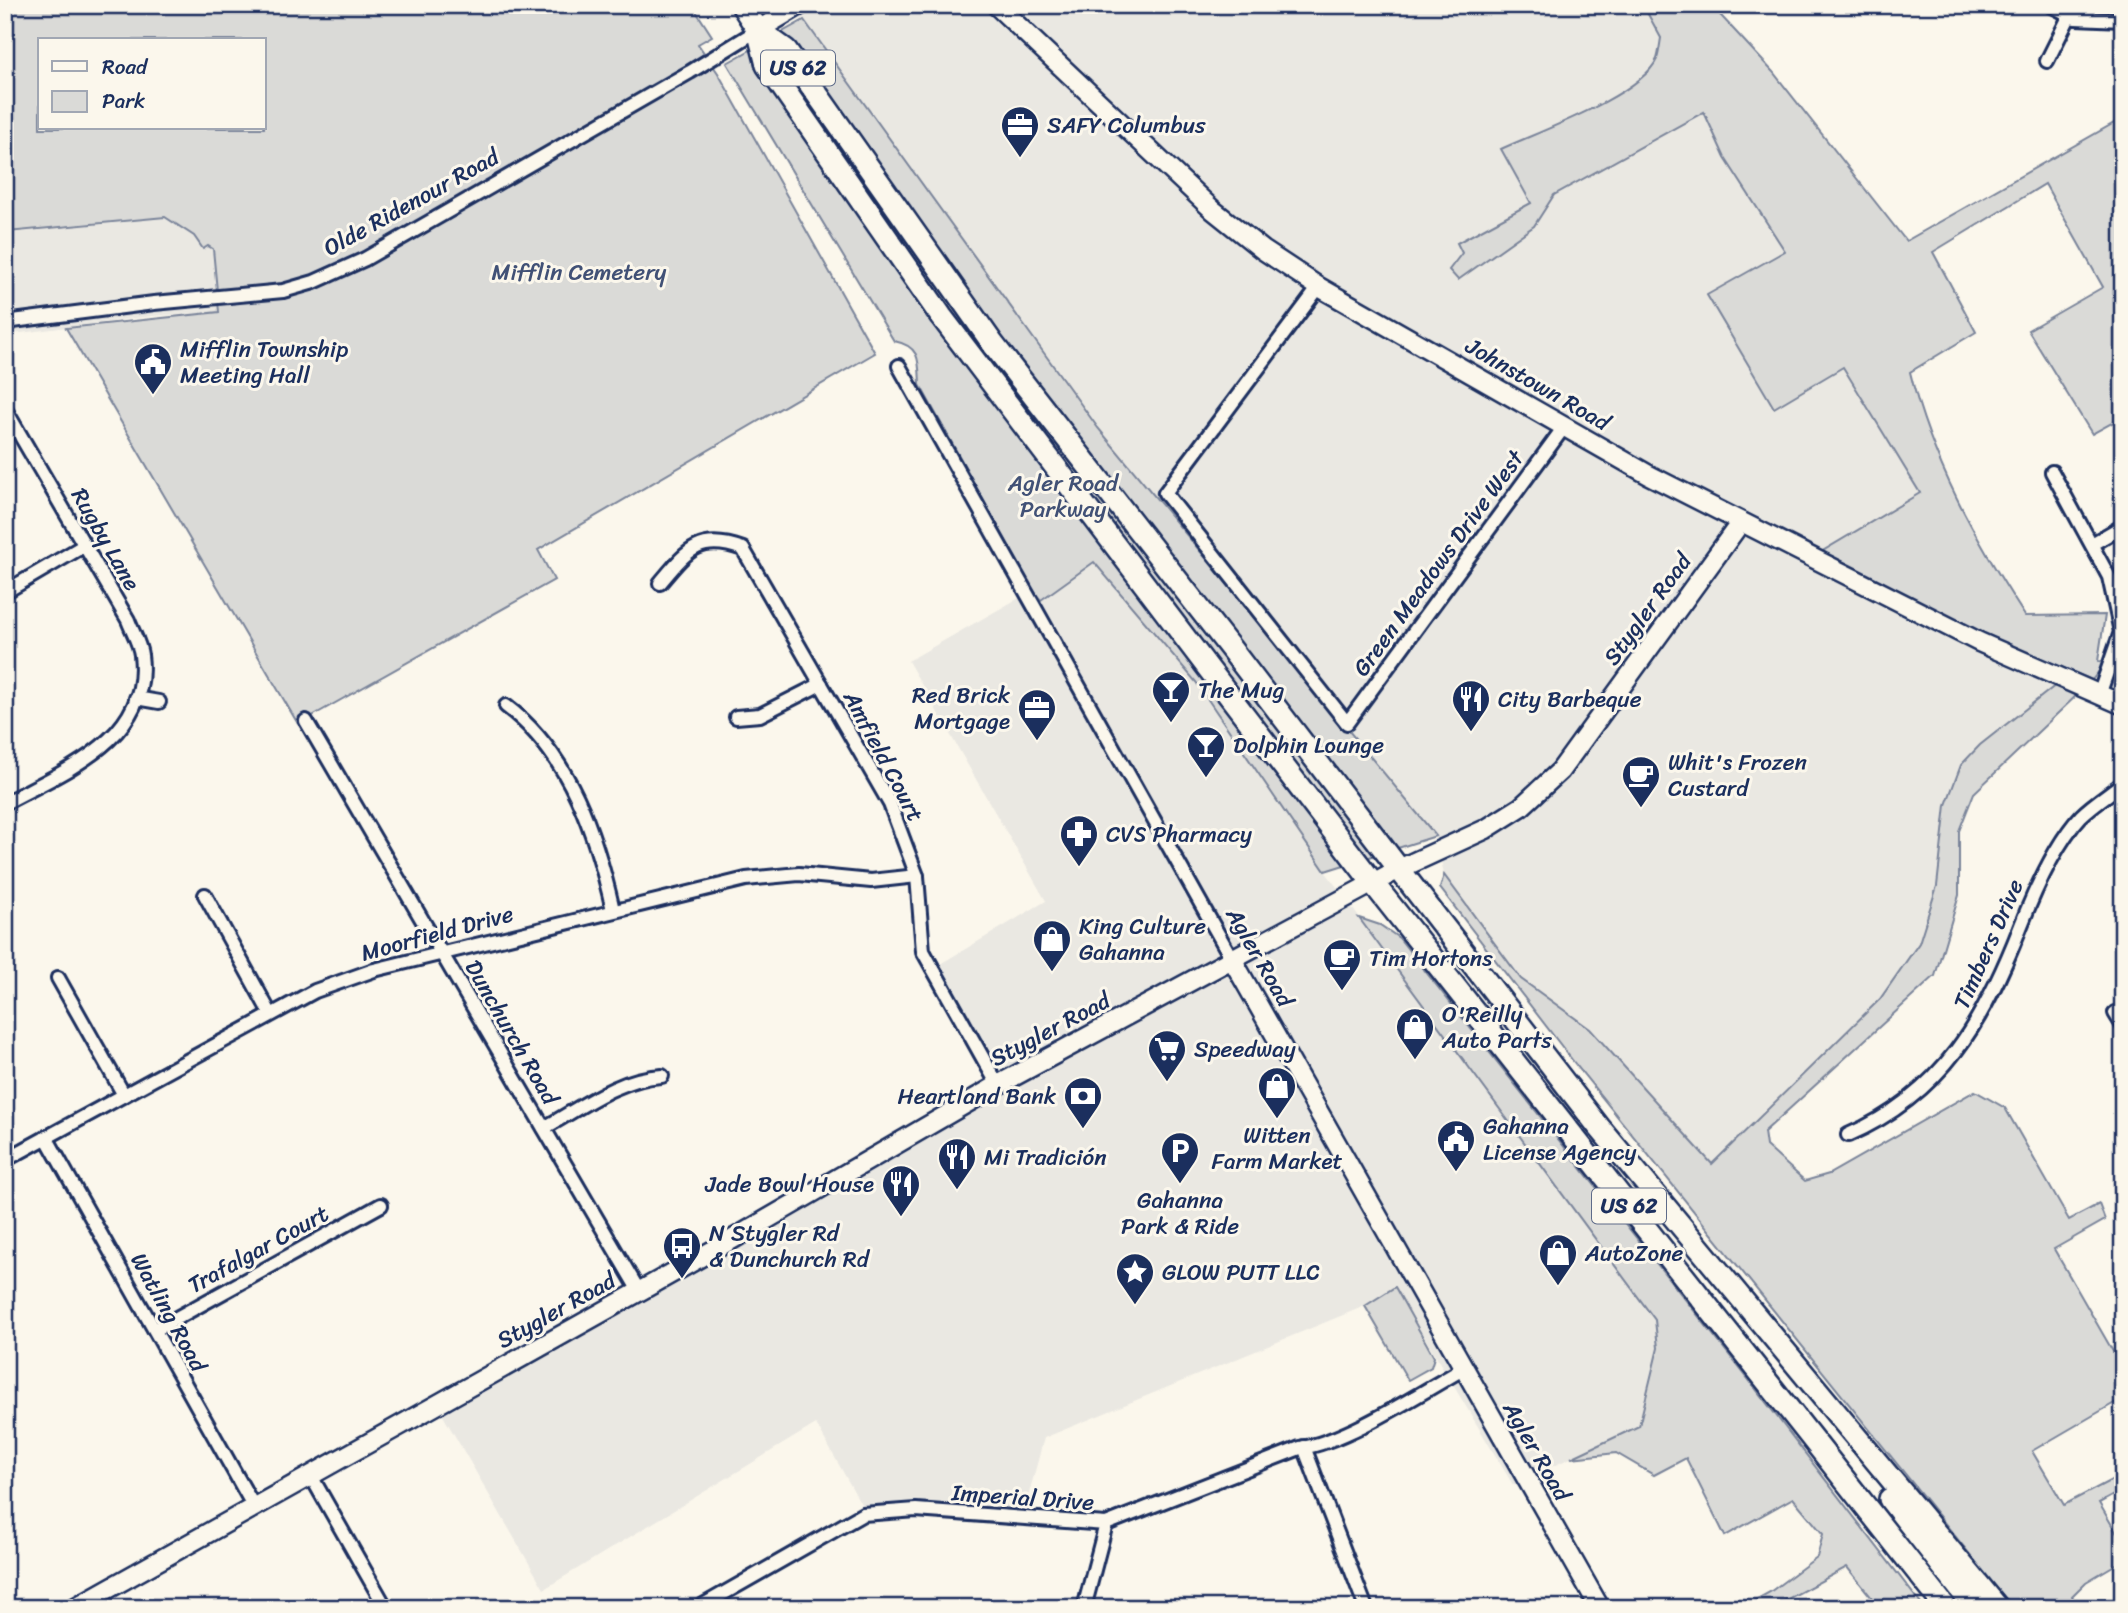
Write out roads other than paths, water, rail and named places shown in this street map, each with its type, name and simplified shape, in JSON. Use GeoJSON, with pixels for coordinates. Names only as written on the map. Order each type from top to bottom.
{"type":"FeatureCollection","features":[{"type":"Feature","properties":{"kind":"highway","name":"US 62"},"geometry":{"type":"LineString","coordinates":[[742,5],[758,30],[767,65],[941,316],[1373,883],[1946,1608]]}},
{"type":"Feature","properties":{"kind":"highway","name":"US 62"},"geometry":{"type":"LineString","coordinates":[[758,30],[786,50],[993,344],[1600,1127],[1998,1608]]}},
{"type":"Feature","properties":{"kind":"highway"},"geometry":{"type":"LineString","coordinates":[[1777,1344],[1824,1416],[1975,1608]]}},
{"type":"Feature","properties":{"kind":"main road","name":"Olde Ridenour Road"},"geometry":{"type":"LineString","coordinates":[[758,30],[800,5]]}},
{"type":"Feature","properties":{"kind":"main road","name":"Johnstown Road"},"geometry":{"type":"LineString","coordinates":[[996,5],[1213,210],[1262,250],[1319,287],[1564,427],[1741,522],[1979,642],[2123,705]]}},
{"type":"Feature","properties":{"kind":"main road","name":"Stygler Road"},"geometry":{"type":"LineString","coordinates":[[79,1607],[998,1085],[1399,869],[1486,829],[1535,796],[1560,771],[1741,522]]}},
{"type":"Feature","properties":{"kind":"main road","name":"Agler Road"},"geometry":{"type":"LineString","coordinates":[[1232,958],[1600,1608]]}},
{"type":"Feature","properties":{"kind":"street"},"geometry":{"type":"LineString","coordinates":[[2051,5],[2070,15],[2096,21],[2123,20]]}},
{"type":"Feature","properties":{"kind":"street"},"geometry":{"type":"LineString","coordinates":[[2047,61],[2070,15]]}},
{"type":"Feature","properties":{"kind":"street","name":"Olde Ridenour Road"},"geometry":{"type":"LineString","coordinates":[[5,322],[154,303],[258,294],[314,282],[365,260],[679,79],[758,30]]}},
{"type":"Feature","properties":{"kind":"street","name":"Green Meadows Drive West"},"geometry":{"type":"LineString","coordinates":[[1319,287],[1165,493],[1347,723],[1564,427]]}},
{"type":"Feature","properties":{"kind":"street","name":"Agler Road"},"geometry":{"type":"LineString","coordinates":[[899,366],[1232,958]]}},
{"type":"Feature","properties":{"kind":"street","name":"Rugby Lane"},"geometry":{"type":"LineString","coordinates":[[5,409],[128,620],[141,655],[136,698],[125,725],[94,754],[5,803]]}},
{"type":"Feature","properties":{"kind":"street"},"geometry":{"type":"LineString","coordinates":[[2052,472],[2109,577],[2121,632],[2099,695]]}},
{"type":"Feature","properties":{"kind":"street"},"geometry":{"type":"LineString","coordinates":[[2092,544],[2123,526]]}},
{"type":"Feature","properties":{"kind":"street","name":"Amfield Court"},"geometry":{"type":"LineString","coordinates":[[660,583],[683,556],[700,544],[721,541],[743,549],[890,804],[917,876],[923,951],[998,1085]]}},
{"type":"Feature","properties":{"kind":"street"},"geometry":{"type":"LineString","coordinates":[[5,592],[85,545]]}},
{"type":"Feature","properties":{"kind":"street"},"geometry":{"type":"LineString","coordinates":[[736,717],[760,715],[821,684]]}},
{"type":"Feature","properties":{"kind":"street"},"geometry":{"type":"LineString","coordinates":[[136,698],[159,702]]}},
{"type":"Feature","properties":{"kind":"street"},"geometry":{"type":"LineString","coordinates":[[506,706],[541,737],[579,801],[602,863],[613,910]]}},
{"type":"Feature","properties":{"kind":"street","name":"Dunchurch Road"},"geometry":{"type":"LineString","coordinates":[[306,721],[639,1291]]}},
{"type":"Feature","properties":{"kind":"street","name":"Timbers Drive"},"geometry":{"type":"LineString","coordinates":[[1848,1135],[1891,1113],[1955,1055],[1990,999],[2036,885],[2080,817],[2123,783]]}},
{"type":"Feature","properties":{"kind":"street","name":"Moorfield Drive"},"geometry":{"type":"LineString","coordinates":[[5,1160],[270,1013],[315,991],[374,970],[746,879],[799,874],[871,881],[917,876]]}},
{"type":"Feature","properties":{"kind":"street"},"geometry":{"type":"LineString","coordinates":[[205,895],[270,1013]]}},
{"type":"Feature","properties":{"kind":"street"},"geometry":{"type":"LineString","coordinates":[[58,978],[124,1095]]}},
{"type":"Feature","properties":{"kind":"street"},"geometry":{"type":"LineString","coordinates":[[2115,1013],[2123,1026]]}},
{"type":"Feature","properties":{"kind":"street"},"geometry":{"type":"LineString","coordinates":[[544,1128],[639,1077],[662,1076]]}},
{"type":"Feature","properties":{"kind":"street","name":"Watling Road"},"geometry":{"type":"LineString","coordinates":[[46,1137],[254,1507]]}},
{"type":"Feature","properties":{"kind":"street","name":"Trafalgar Court"},"geometry":{"type":"LineString","coordinates":[[155,1329],[382,1205]]}},
{"type":"Feature","properties":{"kind":"street","name":"Imperial Drive"},"geometry":{"type":"LineString","coordinates":[[698,1608],[863,1514],[916,1510],[1106,1524],[1381,1415],[1463,1369]]}},
{"type":"Feature","properties":{"kind":"street"},"geometry":{"type":"LineString","coordinates":[[1304,1447],[1366,1608]]}},
{"type":"Feature","properties":{"kind":"street"},"geometry":{"type":"LineString","coordinates":[[311,1476],[386,1608]]}},
{"type":"Feature","properties":{"kind":"street"},"geometry":{"type":"LineString","coordinates":[[1084,1608],[1106,1524]]}},
{"type":"Feature","properties":{"kind":"place","name":"SAFY Columbus"},"geometry":{"type":"Point","coordinates":[1020,159]}},
{"type":"Feature","properties":{"kind":"place","name":"Mifflin Township Meeting Hall"},"geometry":{"type":"Point","coordinates":[153,396]}},
{"type":"Feature","properties":{"kind":"place","name":"The Mug"},"geometry":{"type":"Point","coordinates":[1171,724]}},
{"type":"Feature","properties":{"kind":"place","name":"City Barbeque"},"geometry":{"type":"Point","coordinates":[1471,733]}},
{"type":"Feature","properties":{"kind":"place","name":"Red Brick Mortgage"},"geometry":{"type":"Point","coordinates":[1037,742]}},
{"type":"Feature","properties":{"kind":"place","name":"Dolphin Lounge"},"geometry":{"type":"Point","coordinates":[1206,779]}},
{"type":"Feature","properties":{"kind":"place","name":"Whit's Frozen Custard"},"geometry":{"type":"Point","coordinates":[1641,809]}},
{"type":"Feature","properties":{"kind":"place","name":"CVS Pharmacy"},"geometry":{"type":"Point","coordinates":[1079,868]}},
{"type":"Feature","properties":{"kind":"place","name":"King Culture Gahanna"},"geometry":{"type":"Point","coordinates":[1052,973]}},
{"type":"Feature","properties":{"kind":"place","name":"Tim Hortons"},"geometry":{"type":"Point","coordinates":[1342,992]}},
{"type":"Feature","properties":{"kind":"place","name":"O'Reilly Auto Parts"},"geometry":{"type":"Point","coordinates":[1415,1061]}},
{"type":"Feature","properties":{"kind":"place","name":"Speedway"},"geometry":{"type":"Point","coordinates":[1167,1083]}},
{"type":"Feature","properties":{"kind":"place","name":"Witten Farm Market"},"geometry":{"type":"Point","coordinates":[1277,1120]}},
{"type":"Feature","properties":{"kind":"place","name":"Heartland Bank"},"geometry":{"type":"Point","coordinates":[1083,1130]}},
{"type":"Feature","properties":{"kind":"place","name":"Gahanna License Agency"},"geometry":{"type":"Point","coordinates":[1456,1173]}},
{"type":"Feature","properties":{"kind":"place","name":"Gahanna Park & Ride"},"geometry":{"type":"Point","coordinates":[1180,1185]}},
{"type":"Feature","properties":{"kind":"place","name":"Mi Tradición"},"geometry":{"type":"Point","coordinates":[957,1191]}},
{"type":"Feature","properties":{"kind":"place","name":"Jade Bowl House"},"geometry":{"type":"Point","coordinates":[901,1218]}},
{"type":"Feature","properties":{"kind":"place","name":"N Stygler Rd & Dunchurch Rd"},"geometry":{"type":"Point","coordinates":[682,1280]}},
{"type":"Feature","properties":{"kind":"place","name":"AutoZone"},"geometry":{"type":"Point","coordinates":[1558,1287]}},
{"type":"Feature","properties":{"kind":"place","name":"GLOW PUTT LLC"},"geometry":{"type":"Point","coordinates":[1135,1306]}},
{"type":"Feature","properties":{"kind":"park label","name":"Mifflin Cemetery"},"geometry":{"type":"Point","coordinates":[579,272]}},
{"type":"Feature","properties":{"kind":"park label","name":"Agler Road Parkway"},"geometry":{"type":"Point","coordinates":[1063,496]}}]}
